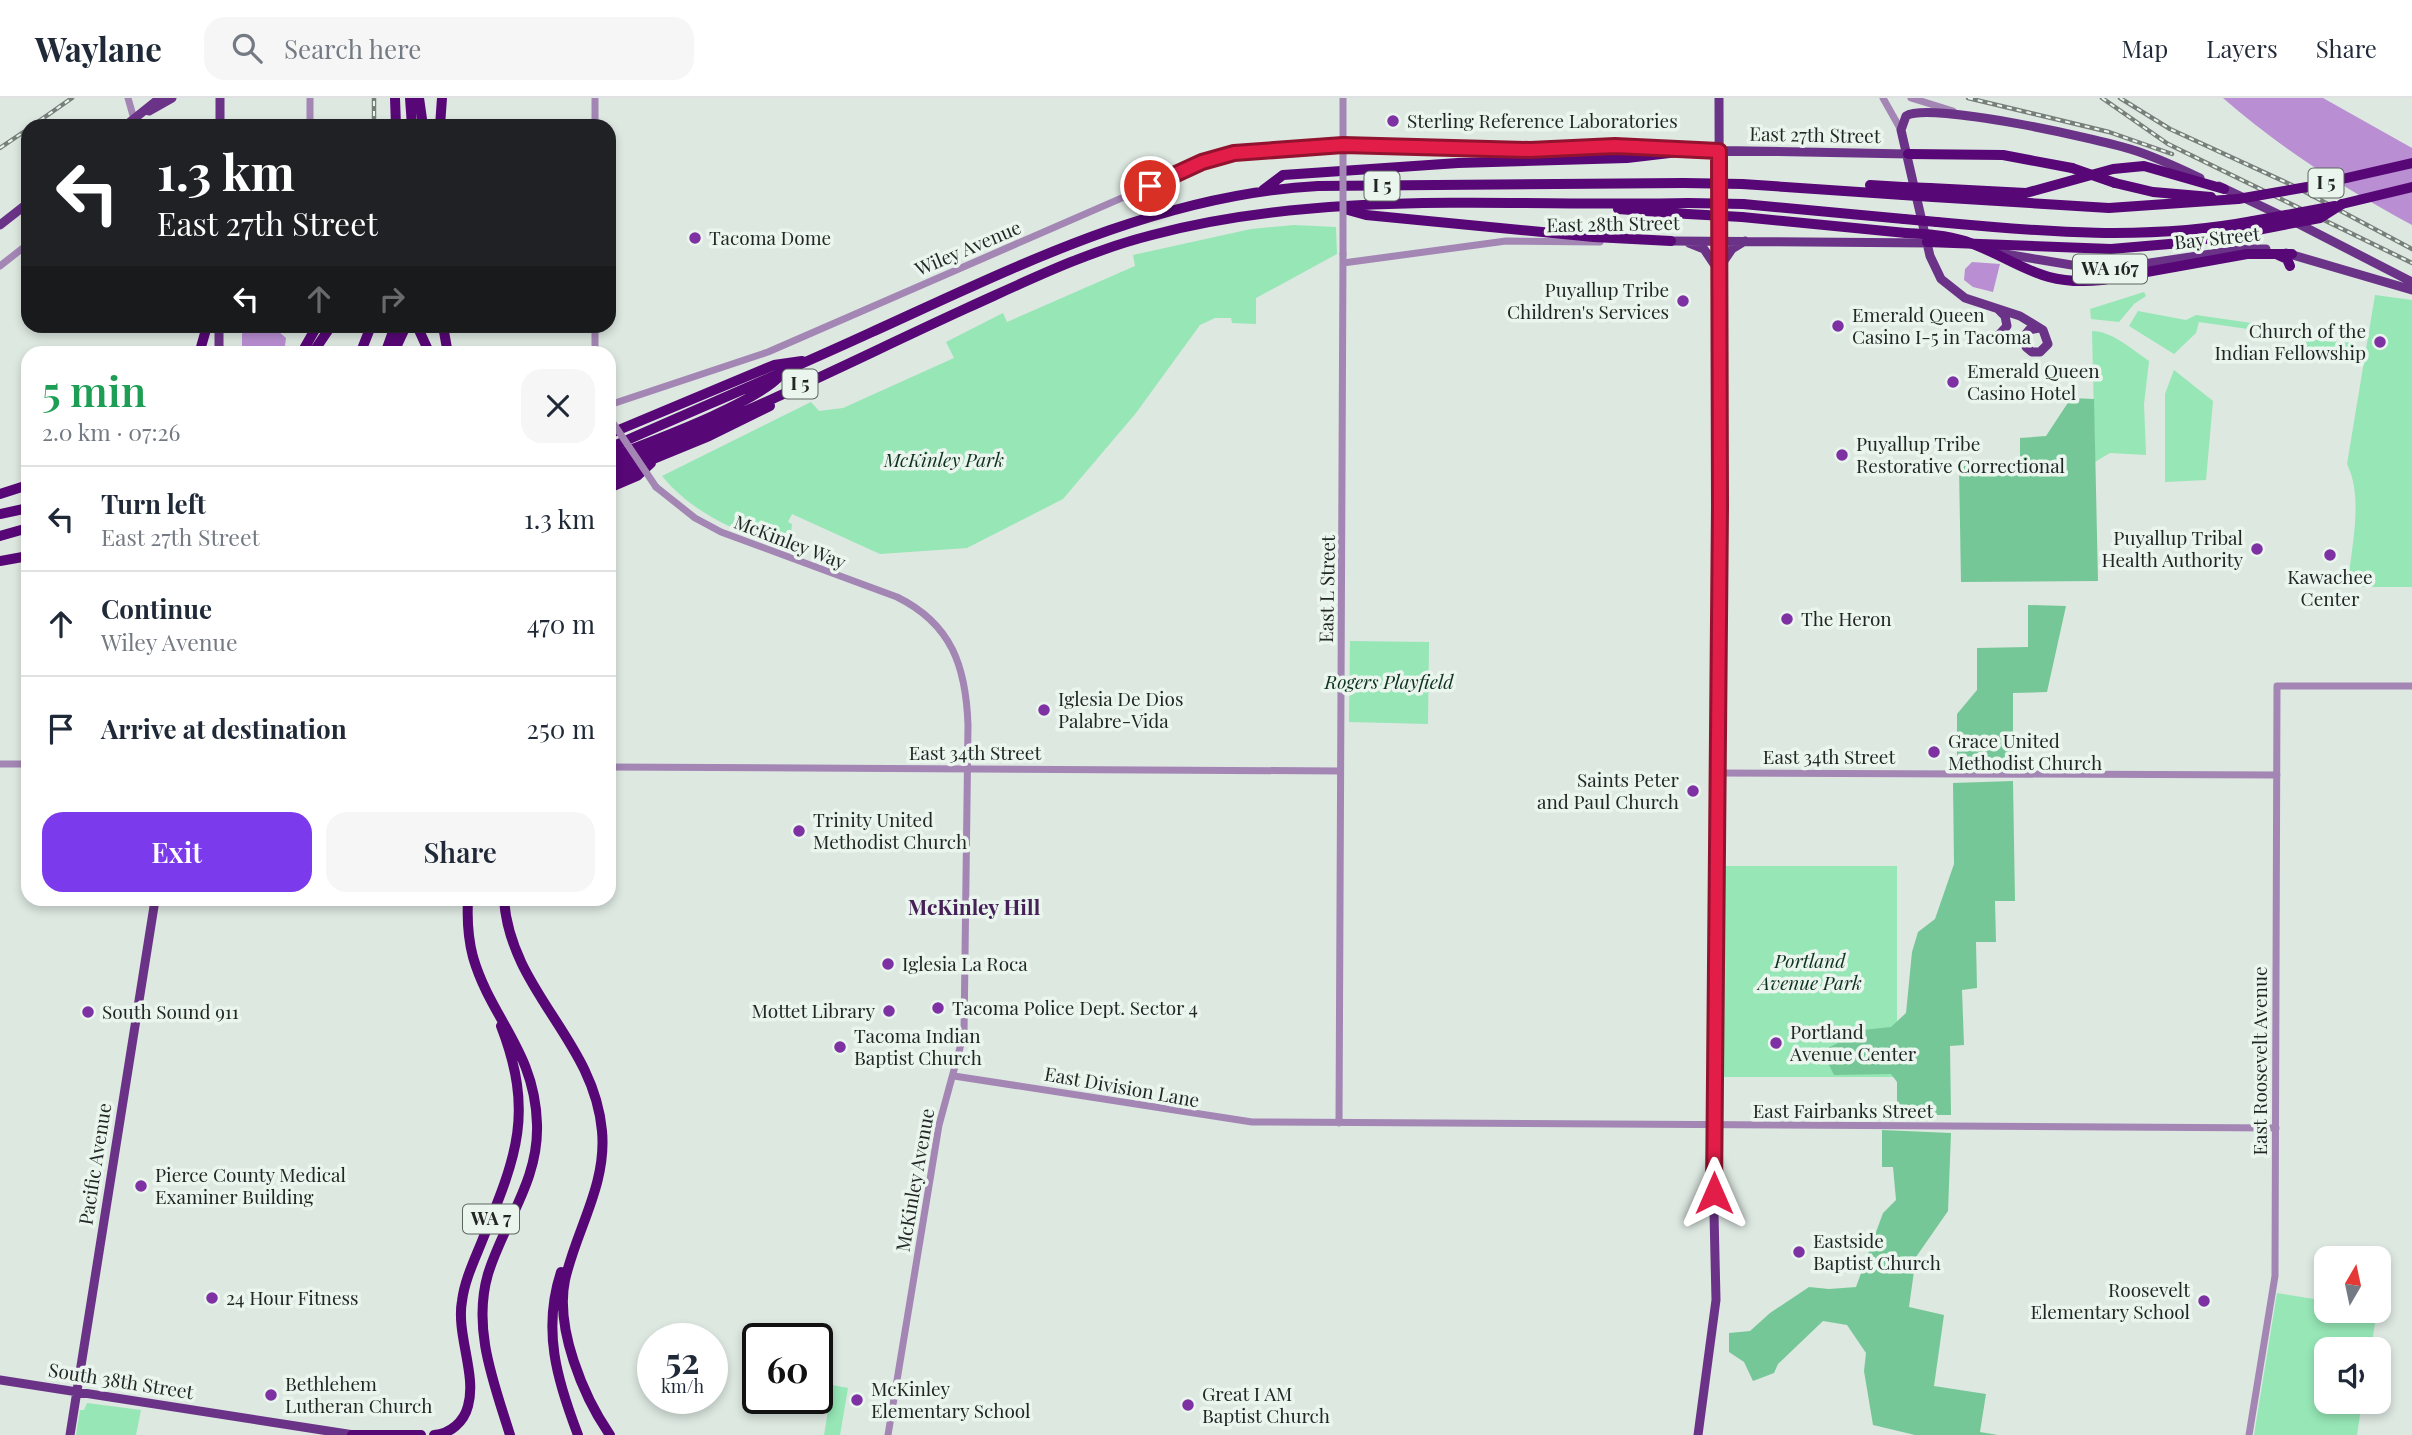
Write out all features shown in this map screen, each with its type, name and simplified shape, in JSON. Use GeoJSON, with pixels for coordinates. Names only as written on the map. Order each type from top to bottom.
{"type":"FeatureCollection","features":[{"type":"Feature","properties":{"kind":"highway"},"geometry":{"type":"LineString","coordinates":[[395,98],[396,119]]}},
{"type":"Feature","properties":{"kind":"highway"},"geometry":{"type":"LineString","coordinates":[[410,98],[412,119]]}},
{"type":"Feature","properties":{"kind":"highway"},"geometry":{"type":"LineString","coordinates":[[419,98],[422,119]]}},
{"type":"Feature","properties":{"kind":"highway"},"geometry":{"type":"LineString","coordinates":[[440,119],[442,98]]}},
{"type":"Feature","properties":{"kind":"highway"},"geometry":{"type":"LineString","coordinates":[[1261,191],[1283,176],[1458,163],[1627,158],[1695,150]]}},
{"type":"Feature","properties":{"kind":"highway"},"geometry":{"type":"LineString","coordinates":[[1908,154],[2003,155],[2072,168],[2115,183],[2184,195],[2238,199]]}},
{"type":"Feature","properties":{"kind":"highway","name":"I 5"},"geometry":{"type":"LineString","coordinates":[[616,445],[1091,235],[1132,221],[1261,191],[1318,186],[1742,184],[1903,191],[2070,207],[2109,208],[2238,199],[2307,187],[2412,163]]}},
{"type":"Feature","properties":{"kind":"highway"},"geometry":{"type":"LineString","coordinates":[[1932,193],[2026,193],[2113,169],[2144,166],[2224,189]]}},
{"type":"Feature","properties":{"kind":"highway","name":"I 5"},"geometry":{"type":"LineString","coordinates":[[616,463],[702,429],[989,298],[1106,250],[1149,235],[1241,216],[1339,207],[1595,205],[1688,209],[1743,204],[1937,222],[2111,234],[2201,230],[2342,204],[2412,187]]}},
{"type":"Feature","properties":{"kind":"highway"},"geometry":{"type":"LineString","coordinates":[[1927,242],[2111,249],[2181,243],[2320,218],[2342,204]]}},
{"type":"Feature","properties":{"kind":"highway"},"geometry":{"type":"LineString","coordinates":[[1339,207],[1366,215],[1594,237],[1676,241]]}},
{"type":"Feature","properties":{"kind":"highway"},"geometry":{"type":"LineString","coordinates":[[1688,209],[1962,240],[2046,278],[2071,282],[2102,280],[2236,256],[2292,254]]}},
{"type":"Feature","properties":{"kind":"highway"},"geometry":{"type":"LineString","coordinates":[[2272,253],[2286,258],[2290,266]]}},
{"type":"Feature","properties":{"kind":"highway","name":"I 5"},"geometry":{"type":"LineString","coordinates":[[616,474],[656,458],[989,298]]}},
{"type":"Feature","properties":{"kind":"highway"},"geometry":{"type":"LineString","coordinates":[[616,431],[774,365],[809,361]]}},
{"type":"Feature","properties":{"kind":"highway","name":"I 5"},"geometry":{"type":"LineString","coordinates":[[616,455],[772,386],[783,373]]}},
{"type":"Feature","properties":{"kind":"highway"},"geometry":{"type":"LineString","coordinates":[[616,485],[637,476],[656,458]]}},
{"type":"Feature","properties":{"kind":"highway"},"geometry":{"type":"LineString","coordinates":[[0,496],[21,488]]}},
{"type":"Feature","properties":{"kind":"highway"},"geometry":{"type":"LineString","coordinates":[[0,496],[21,492]]}},
{"type":"Feature","properties":{"kind":"highway"},"geometry":{"type":"LineString","coordinates":[[0,514],[21,510]]}},
{"type":"Feature","properties":{"kind":"highway"},"geometry":{"type":"LineString","coordinates":[[0,538],[21,530]]}},
{"type":"Feature","properties":{"kind":"highway"},"geometry":{"type":"LineString","coordinates":[[0,538],[21,536]]}},
{"type":"Feature","properties":{"kind":"highway"},"geometry":{"type":"LineString","coordinates":[[0,561],[21,557]]}},
{"type":"Feature","properties":{"kind":"highway","name":"WA 7"},"geometry":{"type":"LineString","coordinates":[[434,1435],[449,1431],[459,1423],[468,1406],[461,1304],[469,1273],[510,1167],[520,1124],[520,1091],[515,1066],[469,940],[468,906]]}},
{"type":"Feature","properties":{"kind":"highway"},"geometry":{"type":"LineString","coordinates":[[506,906],[512,943],[527,978],[580,1057],[595,1095],[603,1145],[594,1196],[565,1279],[562,1311],[575,1362],[597,1415],[610,1435]]}},
{"type":"Feature","properties":{"kind":"highway"},"geometry":{"type":"LineString","coordinates":[[486,988],[522,1053],[533,1091],[537,1125],[534,1163],[521,1202],[491,1265],[483,1299],[484,1343],[510,1435]]}},
{"type":"Feature","properties":{"kind":"highway"},"geometry":{"type":"LineString","coordinates":[[578,1435],[565,1403],[551,1348],[553,1311],[563,1266],[594,1196]]}},
{"type":"Feature","properties":{"kind":"highway"},"geometry":{"type":"LineString","coordinates":[[353,1435],[421,1435]]}},
{"type":"Feature","properties":{"kind":"main road"},"geometry":{"type":"LineString","coordinates":[[134,119],[160,98]]}},
{"type":"Feature","properties":{"kind":"main road"},"geometry":{"type":"LineString","coordinates":[[136,117],[172,98]]}},
{"type":"Feature","properties":{"kind":"main road"},"geometry":{"type":"LineString","coordinates":[[220,98],[220,119]]}},
{"type":"Feature","properties":{"kind":"main road"},"geometry":{"type":"LineString","coordinates":[[1698,1435],[1715,1326],[1719,98]]}},
{"type":"Feature","properties":{"kind":"main road","name":"Bay Street"},"geometry":{"type":"LineString","coordinates":[[1902,134],[1905,118],[1911,113],[2012,122],[2130,149],[2224,189],[2412,282]]}},
{"type":"Feature","properties":{"kind":"main road"},"geometry":{"type":"LineString","coordinates":[[1881,153],[1895,149],[1902,134]]}},
{"type":"Feature","properties":{"kind":"main road"},"geometry":{"type":"LineString","coordinates":[[1902,134],[1935,270],[1949,288],[1965,298],[2009,312],[2039,328],[2048,340],[2039,352],[2026,347],[2025,334],[2009,312]]}},
{"type":"Feature","properties":{"kind":"main road","name":"East 27th Street"},"geometry":{"type":"LineString","coordinates":[[1695,150],[1908,154]]}},
{"type":"Feature","properties":{"kind":"main road"},"geometry":{"type":"LineString","coordinates":[[0,225],[21,208]]}},
{"type":"Feature","properties":{"kind":"main road"},"geometry":{"type":"LineString","coordinates":[[1676,241],[1704,249],[1718,270]]}},
{"type":"Feature","properties":{"kind":"main road","name":"East 28th Street"},"geometry":{"type":"LineString","coordinates":[[1676,241],[1927,242]]}},
{"type":"Feature","properties":{"kind":"main road"},"geometry":{"type":"LineString","coordinates":[[1718,270],[1732,249],[1747,241]]}},
{"type":"Feature","properties":{"kind":"main road","name":"Bay Street"},"geometry":{"type":"LineString","coordinates":[[1927,242],[2102,270],[2245,249],[2305,257],[2412,290]]}},
{"type":"Feature","properties":{"kind":"main road"},"geometry":{"type":"LineString","coordinates":[[2290,266],[2295,260],[2305,257]]}},
{"type":"Feature","properties":{"kind":"main road"},"geometry":{"type":"LineString","coordinates":[[1993,307],[2004,316],[2007,323],[2005,332],[1995,339]]}},
{"type":"Feature","properties":{"kind":"main road"},"geometry":{"type":"LineString","coordinates":[[2025,334],[2032,328],[2039,328]]}},
{"type":"Feature","properties":{"kind":"main road","name":"Pacific Avenue"},"geometry":{"type":"LineString","coordinates":[[70,1435],[154,906]]}},
{"type":"Feature","properties":{"kind":"main road","name":"South 38th Street"},"geometry":{"type":"LineString","coordinates":[[0,1380],[353,1435]]}},
{"type":"Feature","properties":{"kind":"street"},"geometry":{"type":"LineString","coordinates":[[128,98],[136,117]]}},
{"type":"Feature","properties":{"kind":"street"},"geometry":{"type":"LineString","coordinates":[[310,98],[310,119]]}},
{"type":"Feature","properties":{"kind":"street"},"geometry":{"type":"LineString","coordinates":[[595,98],[595,119]]}},
{"type":"Feature","properties":{"kind":"street","name":"East L Street"},"geometry":{"type":"LineString","coordinates":[[1339,1123],[1343,98]]}},
{"type":"Feature","properties":{"kind":"street"},"geometry":{"type":"LineString","coordinates":[[1883,98],[1902,134]]}},
{"type":"Feature","properties":{"kind":"street","name":"Bay Street"},"geometry":{"type":"LineString","coordinates":[[1911,98],[1953,111],[2012,122]]}},
{"type":"Feature","properties":{"kind":"street","name":"East 27th Street"},"geometry":{"type":"LineString","coordinates":[[1343,149],[1530,150],[1615,146],[1695,150]]}},
{"type":"Feature","properties":{"kind":"street","name":"Wiley Avenue"},"geometry":{"type":"LineString","coordinates":[[616,403],[768,352],[1216,157],[1343,149]]}},
{"type":"Feature","properties":{"kind":"street","name":"East 28th Street"},"geometry":{"type":"LineString","coordinates":[[1343,258],[1506,241],[1676,241]]}},
{"type":"Feature","properties":{"kind":"street"},"geometry":{"type":"LineString","coordinates":[[0,266],[21,250]]}},
{"type":"Feature","properties":{"kind":"street","name":"McKinley Way"},"geometry":{"type":"LineString","coordinates":[[616,427],[656,487],[695,518],[721,532],[897,597],[919,610],[935,623],[948,641],[965,680]]}},
{"type":"Feature","properties":{"kind":"street","name":"McKinley Avenue"},"geometry":{"type":"LineString","coordinates":[[888,1435],[939,1125],[954,1076],[965,1025],[965,680]]}},
{"type":"Feature","properties":{"kind":"street","name":"East Roosevelt Avenue"},"geometry":{"type":"LineString","coordinates":[[2249,1435],[2275,1276],[2277,686],[2412,686]]}},
{"type":"Feature","properties":{"kind":"street"},"geometry":{"type":"LineString","coordinates":[[0,764],[21,764]]}},
{"type":"Feature","properties":{"kind":"street","name":"East 34th Street"},"geometry":{"type":"LineString","coordinates":[[616,767],[1340,771]]}},
{"type":"Feature","properties":{"kind":"street","name":"East 34th Street"},"geometry":{"type":"LineString","coordinates":[[1718,772],[2277,775]]}},
{"type":"Feature","properties":{"kind":"street","name":"East Division Lane"},"geometry":{"type":"LineString","coordinates":[[954,1076],[1220,1119],[1285,1124]]}},
{"type":"Feature","properties":{"kind":"street","name":"East Fairbanks Street"},"geometry":{"type":"LineString","coordinates":[[1285,1124],[2276,1128]]}},
{"type":"Feature","properties":{"kind":"green space","name":"McKinley Park"},"geometry":{"type":"Polygon","coordinates":[[[1294,225],[1336,227],[1337,254],[1256,298],[1256,324],[1232,323],[1231,318],[1215,318],[1200,325],[1136,413],[1063,499],[967,548],[880,554],[792,514],[788,522],[792,524],[789,551],[704,513],[662,476],[811,402],[819,411],[843,408],[954,358],[946,342],[1003,313],[1007,322],[1135,266],[1133,255],[1251,229],[1294,225]]]}},
{"type":"Feature","properties":{"kind":"green space"},"geometry":{"type":"Polygon","coordinates":[[[2144,292],[2146,296],[2134,304],[2119,322],[2091,319],[2090,309],[2144,292]]]}},
{"type":"Feature","properties":{"kind":"green space"},"geometry":{"type":"Polygon","coordinates":[[[2375,295],[2412,300],[2412,587],[2350,587],[2348,584],[2356,507],[2352,477],[2347,464],[2375,295]]]}},
{"type":"Feature","properties":{"kind":"green space"},"geometry":{"type":"Polygon","coordinates":[[[2138,311],[2186,320],[2196,315],[2301,330],[2306,339],[2352,343],[2351,355],[2305,347],[2297,336],[2199,322],[2196,333],[2174,354],[2129,326],[2138,311]]]}},
{"type":"Feature","properties":{"kind":"green space"},"geometry":{"type":"Polygon","coordinates":[[[2092,331],[2115,338],[2149,361],[2144,404],[2146,455],[2110,453],[2095,462],[2092,331]]]}},
{"type":"Feature","properties":{"kind":"green space"},"geometry":{"type":"Polygon","coordinates":[[[2174,370],[2213,401],[2206,480],[2165,482],[2165,394],[2174,370]]]}},
{"type":"Feature","properties":{"kind":"green space"},"geometry":{"type":"Polygon","coordinates":[[[2071,398],[2094,399],[2098,581],[1961,582],[1959,466],[2020,465],[2020,438],[2046,436],[2071,398]]]}},
{"type":"Feature","properties":{"kind":"green space"},"geometry":{"type":"Polygon","coordinates":[[[2028,605],[2066,606],[2047,692],[2013,693],[2013,762],[1957,761],[1957,714],[1977,690],[1977,648],[2028,647],[2028,605]]]}},
{"type":"Feature","properties":{"kind":"green space","name":"Rogers Playfield"},"geometry":{"type":"Polygon","coordinates":[[[1350,641],[1429,642],[1428,724],[1349,722],[1350,641]]]}},
{"type":"Feature","properties":{"kind":"green space"},"geometry":{"type":"Polygon","coordinates":[[[2013,781],[2015,901],[1995,901],[1996,942],[1976,942],[1977,988],[1962,990],[1964,1045],[1950,1046],[1951,1115],[1910,1115],[1910,1108],[1897,1107],[1897,1082],[1891,1074],[1834,1075],[1826,1059],[1828,1048],[1863,1030],[1891,1027],[1906,1013],[1912,952],[1918,932],[1935,919],[1954,864],[1953,783],[2013,781]]]}},
{"type":"Feature","properties":{"kind":"green space","name":"Portland Avenue Park"},"geometry":{"type":"Polygon","coordinates":[[[1723,866],[1897,866],[1897,1077],[1724,1077],[1723,866]]]}},
{"type":"Feature","properties":{"kind":"green space"},"geometry":{"type":"Polygon","coordinates":[[[1882,1130],[1951,1133],[1948,1211],[1916,1257],[1909,1307],[1944,1315],[1934,1386],[1986,1394],[1980,1432],[1998,1435],[1915,1435],[1873,1425],[1864,1371],[1866,1353],[1847,1325],[1823,1321],[1778,1364],[1774,1373],[1753,1381],[1744,1362],[1729,1352],[1729,1333],[1750,1331],[1770,1313],[1809,1287],[1856,1287],[1883,1213],[1896,1200],[1893,1167],[1882,1167],[1882,1130]]]}},
{"type":"Feature","properties":{"kind":"green space"},"geometry":{"type":"Polygon","coordinates":[[[2277,1293],[2314,1299],[2314,1323],[2375,1323],[2373,1337],[2314,1337],[2314,1414],[2360,1414],[2357,1435],[2254,1435],[2277,1293]]]}},
{"type":"Feature","properties":{"kind":"green space"},"geometry":{"type":"Polygon","coordinates":[[[833,1385],[848,1388],[840,1435],[824,1435],[827,1414],[833,1414],[833,1385]]]}},
{"type":"Feature","properties":{"kind":"green space"},"geometry":{"type":"Polygon","coordinates":[[[87,1403],[141,1410],[136,1435],[76,1435],[80,1410],[84,1410],[87,1403]]]}},
{"type":"Feature","properties":{"kind":"shaded area"},"geometry":{"type":"Polygon","coordinates":[[[2223,98],[2323,98],[2412,148],[2412,225],[2314,167],[2267,134],[2223,98]]]}},
{"type":"Feature","properties":{"kind":"shaded area"},"geometry":{"type":"Polygon","coordinates":[[[1972,262],[2000,264],[1993,292],[1973,287],[1964,280],[1965,269],[1972,262]]]}},
{"type":"Feature","properties":{"kind":"shaded area"},"geometry":{"type":"Polygon","coordinates":[[[280,333],[286,338],[285,346],[242,346],[242,334],[280,333]]]}},
{"type":"Feature","properties":{"kind":"railway"},"geometry":{"type":"LineString","coordinates":[[42,119],[72,98]]}},
{"type":"Feature","properties":{"kind":"railway"},"geometry":{"type":"LineString","coordinates":[[374,98],[374,119]]}},
{"type":"Feature","properties":{"kind":"railway"},"geometry":{"type":"LineString","coordinates":[[1968,98],[2109,132],[2172,154]]}},
{"type":"Feature","properties":{"kind":"railway"},"geometry":{"type":"LineString","coordinates":[[2102,98],[2168,144],[2412,263]]}},
{"type":"Feature","properties":{"kind":"railway"},"geometry":{"type":"LineString","coordinates":[[2120,98],[2170,129],[2296,187],[2412,249]]}},
{"type":"Feature","properties":{"kind":"railway"},"geometry":{"type":"LineString","coordinates":[[0,148],[21,134]]}},
{"type":"Feature","properties":{"kind":"place","name":"Sterling Reference Laboratories"},"geometry":{"type":"Point","coordinates":[1393,121]}},
{"type":"Feature","properties":{"kind":"place","name":"Tacoma Dome"},"geometry":{"type":"Point","coordinates":[695,238]}},
{"type":"Feature","properties":{"kind":"place","name":"Puyallup Tribe Children's Services"},"geometry":{"type":"Point","coordinates":[1683,301]}},
{"type":"Feature","properties":{"kind":"place","name":"Emerald Queen Casino I-5 in Tacoma"},"geometry":{"type":"Point","coordinates":[1838,326]}},
{"type":"Feature","properties":{"kind":"place","name":"Church of the Indian Fellowship"},"geometry":{"type":"Point","coordinates":[2380,342]}},
{"type":"Feature","properties":{"kind":"place","name":"Emerald Queen Casino Hotel"},"geometry":{"type":"Point","coordinates":[1953,382]}},
{"type":"Feature","properties":{"kind":"place","name":"Puyallup Tribe Restorative Correctional"},"geometry":{"type":"Point","coordinates":[1842,455]}},
{"type":"Feature","properties":{"kind":"place","name":"Puyallup Tribal Health Authority"},"geometry":{"type":"Point","coordinates":[2257,549]}},
{"type":"Feature","properties":{"kind":"place","name":"Kawachee Center"},"geometry":{"type":"Point","coordinates":[2330,555]}},
{"type":"Feature","properties":{"kind":"place","name":"The Heron"},"geometry":{"type":"Point","coordinates":[1787,619]}},
{"type":"Feature","properties":{"kind":"place","name":"Iglesia De Dios Palabre-Vida"},"geometry":{"type":"Point","coordinates":[1044,710]}},
{"type":"Feature","properties":{"kind":"place","name":"Grace United Methodist Church"},"geometry":{"type":"Point","coordinates":[1934,752]}},
{"type":"Feature","properties":{"kind":"place","name":"Saints Peter and Paul Church"},"geometry":{"type":"Point","coordinates":[1693,791]}},
{"type":"Feature","properties":{"kind":"place","name":"Trinity United Methodist Church"},"geometry":{"type":"Point","coordinates":[799,831]}},
{"type":"Feature","properties":{"kind":"place","name":"Iglesia La Roca"},"geometry":{"type":"Point","coordinates":[888,964]}},
{"type":"Feature","properties":{"kind":"place","name":"Tacoma Police Dept. Sector 4"},"geometry":{"type":"Point","coordinates":[938,1008]}},
{"type":"Feature","properties":{"kind":"place","name":"Mottet Library"},"geometry":{"type":"Point","coordinates":[889,1011]}},
{"type":"Feature","properties":{"kind":"place","name":"South Sound 911"},"geometry":{"type":"Point","coordinates":[88,1012]}},
{"type":"Feature","properties":{"kind":"place","name":"Portland Avenue Center"},"geometry":{"type":"Point","coordinates":[1776,1043]}},
{"type":"Feature","properties":{"kind":"place","name":"Tacoma Indian Baptist Church"},"geometry":{"type":"Point","coordinates":[840,1047]}},
{"type":"Feature","properties":{"kind":"place","name":"Pierce County Medical Examiner Building"},"geometry":{"type":"Point","coordinates":[141,1186]}},
{"type":"Feature","properties":{"kind":"place","name":"Eastside Baptist Church"},"geometry":{"type":"Point","coordinates":[1799,1252]}},
{"type":"Feature","properties":{"kind":"place","name":"24 Hour Fitness"},"geometry":{"type":"Point","coordinates":[212,1298]}},
{"type":"Feature","properties":{"kind":"place","name":"Roosevelt Elementary School"},"geometry":{"type":"Point","coordinates":[2204,1301]}},
{"type":"Feature","properties":{"kind":"place","name":"Bethlehem Lutheran Church"},"geometry":{"type":"Point","coordinates":[271,1395]}},
{"type":"Feature","properties":{"kind":"place","name":"McKinley Elementary School"},"geometry":{"type":"Point","coordinates":[857,1400]}},
{"type":"Feature","properties":{"kind":"place","name":"Great I AM Baptist Church"},"geometry":{"type":"Point","coordinates":[1188,1405]}},
{"type":"Feature","properties":{"kind":"district","name":"McKinley Hill"},"geometry":{"type":"Point","coordinates":[974,908]}},
{"type":"Feature","properties":{"kind":"route"},"geometry":{"type":"LineString","coordinates":[[1150,186],[1202,162],[1234,153],[1343,145],[1530,150],[1615,146],[1719,151],[1720,506],[1714,1193]]}}]}
